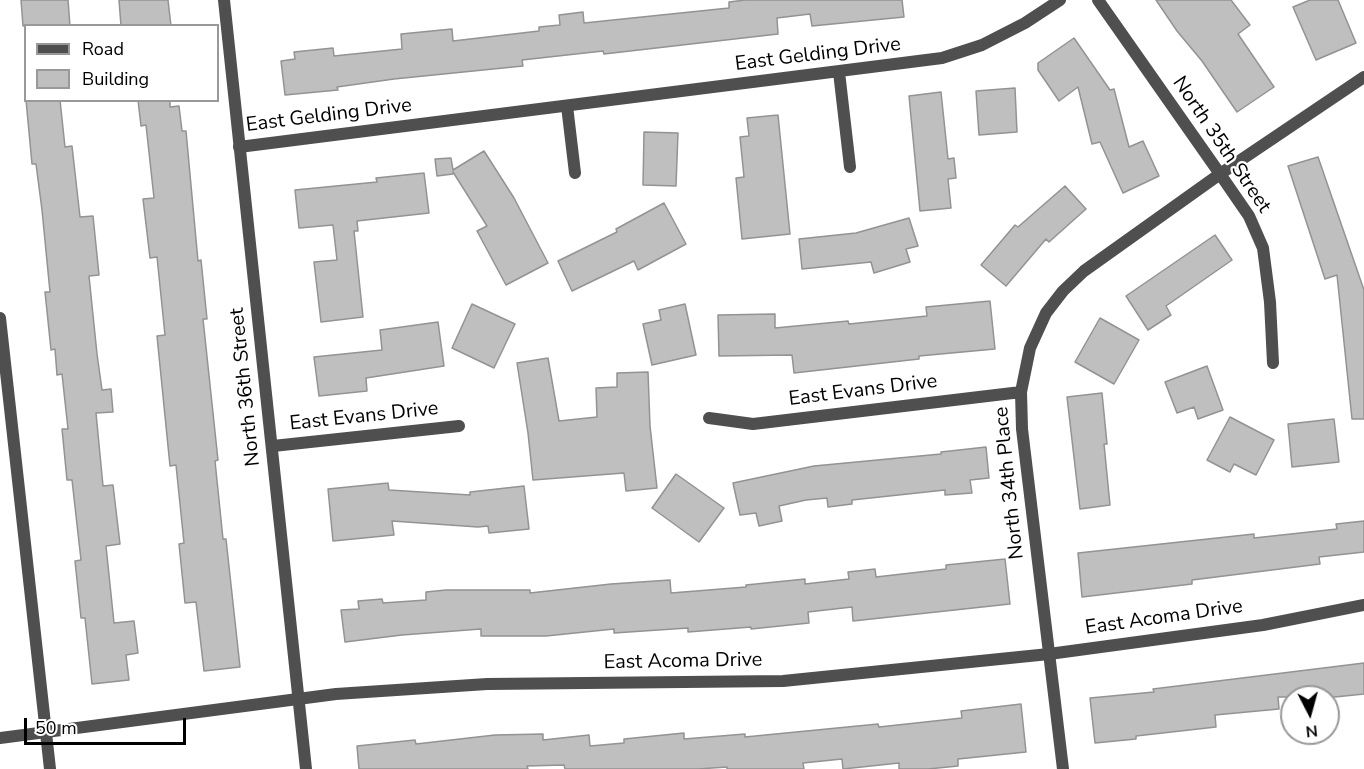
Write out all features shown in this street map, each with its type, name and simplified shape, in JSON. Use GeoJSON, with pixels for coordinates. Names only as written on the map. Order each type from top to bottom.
{"type":"FeatureCollection","features":[{"type":"Feature","properties":{"kind":"street","name":"North 36th Street"},"geometry":{"type":"LineString","coordinates":[[224,0],[306,769]]}},
{"type":"Feature","properties":{"kind":"street","name":"East Gelding Drive"},"geometry":{"type":"LineString","coordinates":[[239,147],[942,58],[982,45],[1025,23],[1060,0]]}},
{"type":"Feature","properties":{"kind":"street","name":"North 35th Street"},"geometry":{"type":"LineString","coordinates":[[1098,0],[1249,216],[1263,249],[1270,302],[1273,363]]}},
{"type":"Feature","properties":{"kind":"street"},"geometry":{"type":"LineString","coordinates":[[838,72],[850,167]]}},
{"type":"Feature","properties":{"kind":"street"},"geometry":{"type":"LineString","coordinates":[[1221,174],[1364,77]]}},
{"type":"Feature","properties":{"kind":"street"},"geometry":{"type":"LineString","coordinates":[[567,106],[575,173]]}},
{"type":"Feature","properties":{"kind":"street","name":"North 34th Place"},"geometry":{"type":"LineString","coordinates":[[1063,769],[1022,429],[1021,392],[1029,348],[1046,313],[1063,291],[1084,271],[1221,174]]}},
{"type":"Feature","properties":{"kind":"street"},"geometry":{"type":"LineString","coordinates":[[0,318],[50,769]]}},
{"type":"Feature","properties":{"kind":"street","name":"East Evans Drive"},"geometry":{"type":"LineString","coordinates":[[709,418],[753,424],[1021,392]]}},
{"type":"Feature","properties":{"kind":"street","name":"East Evans Drive"},"geometry":{"type":"LineString","coordinates":[[273,446],[459,426]]}},
{"type":"Feature","properties":{"kind":"street","name":"East Acoma Drive"},"geometry":{"type":"LineString","coordinates":[[0,738],[298,699],[487,684],[783,681],[1049,654],[1263,625],[1364,605]]}},
{"type":"Feature","properties":{"kind":"building"},"geometry":{"type":"Polygon","coordinates":[[[21,0],[68,0],[70,24],[24,24],[23,26],[21,0]]]}},
{"type":"Feature","properties":{"kind":"building"},"geometry":{"type":"Polygon","coordinates":[[[119,0],[168,0],[171,24],[121,24],[119,0]]]}},
{"type":"Feature","properties":{"kind":"building"},"geometry":{"type":"Polygon","coordinates":[[[745,0],[902,0],[904,17],[812,26],[810,14],[777,18],[778,34],[604,54],[603,51],[522,60],[523,66],[394,79],[337,87],[338,90],[285,95],[281,61],[295,59],[294,52],[333,48],[334,56],[402,49],[401,34],[452,29],[453,41],[539,31],[539,27],[560,25],[559,15],[583,12],[584,23],[729,8],[729,2],[745,0]]]}},
{"type":"Feature","properties":{"kind":"building"},"geometry":{"type":"Polygon","coordinates":[[[1156,0],[1231,0],[1250,25],[1238,34],[1274,87],[1237,112],[1156,0]]]}},
{"type":"Feature","properties":{"kind":"building"},"geometry":{"type":"Polygon","coordinates":[[[1310,0],[1338,0],[1356,43],[1316,60],[1293,7],[1310,0]]]}},
{"type":"Feature","properties":{"kind":"building"},"geometry":{"type":"Polygon","coordinates":[[[1074,38],[1110,90],[1114,89],[1129,147],[1143,141],[1159,176],[1123,193],[1100,142],[1092,144],[1078,87],[1059,101],[1038,70],[1038,63],[1074,38]]]}},
{"type":"Feature","properties":{"kind":"building"},"geometry":{"type":"Polygon","coordinates":[[[1015,88],[1017,132],[979,135],[976,91],[1015,88]]]}},
{"type":"Feature","properties":{"kind":"building"},"geometry":{"type":"Polygon","coordinates":[[[941,92],[948,159],[954,158],[956,178],[948,179],[951,208],[920,211],[909,96],[941,92]]]}},
{"type":"Feature","properties":{"kind":"building"},"geometry":{"type":"Polygon","coordinates":[[[26,102],[60,102],[65,147],[72,146],[80,217],[93,216],[99,275],[89,276],[102,390],[111,389],[113,412],[96,413],[103,486],[113,485],[120,544],[106,546],[114,623],[134,621],[138,653],[126,655],[129,680],[92,684],[85,618],[81,618],[75,561],[81,560],[72,480],[67,480],[62,429],[68,429],[62,374],[57,375],[55,349],[51,350],[45,292],[50,292],[42,210],[36,164],[32,164],[26,102]]]}},
{"type":"Feature","properties":{"kind":"building"},"geometry":{"type":"Polygon","coordinates":[[[138,102],[170,102],[170,107],[179,106],[182,131],[186,131],[198,261],[201,260],[207,319],[203,319],[218,460],[215,461],[240,667],[204,671],[196,602],[185,603],[179,544],[184,543],[176,465],[170,466],[157,336],[165,335],[157,257],[150,258],[143,199],[154,198],[146,125],[141,126],[138,102]]]}},
{"type":"Feature","properties":{"kind":"building"},"geometry":{"type":"Polygon","coordinates":[[[778,115],[790,234],[742,239],[736,178],[744,177],[740,137],[749,136],[747,118],[778,115]]]}},
{"type":"Feature","properties":{"kind":"building"},"geometry":{"type":"Polygon","coordinates":[[[644,132],[678,133],[676,186],[643,185],[644,132]]]}},
{"type":"Feature","properties":{"kind":"building"},"geometry":{"type":"Polygon","coordinates":[[[484,151],[514,198],[548,263],[506,285],[477,231],[487,226],[453,172],[453,174],[437,176],[435,159],[451,158],[453,170],[484,151]]]}},
{"type":"Feature","properties":{"kind":"building"},"geometry":{"type":"Polygon","coordinates":[[[1318,157],[1364,290],[1364,419],[1352,419],[1337,275],[1325,279],[1288,166],[1318,157]]]}},
{"type":"Feature","properties":{"kind":"building"},"geometry":{"type":"Polygon","coordinates":[[[424,173],[429,213],[357,221],[358,231],[354,231],[363,317],[321,322],[314,262],[337,260],[333,225],[299,228],[295,190],[377,182],[376,178],[424,173]]]}},
{"type":"Feature","properties":{"kind":"building"},"geometry":{"type":"Polygon","coordinates":[[[1065,186],[1086,209],[1049,242],[1046,239],[1006,286],[981,265],[1015,225],[1018,227],[1065,186]]]}},
{"type":"Feature","properties":{"kind":"building"},"geometry":{"type":"Polygon","coordinates":[[[664,203],[686,244],[638,270],[634,261],[572,291],[558,261],[617,232],[616,229],[664,203]]]}},
{"type":"Feature","properties":{"kind":"building"},"geometry":{"type":"Polygon","coordinates":[[[909,218],[918,246],[906,249],[910,262],[874,273],[871,262],[802,269],[799,239],[856,233],[909,218]]]}},
{"type":"Feature","properties":{"kind":"building"},"geometry":{"type":"Polygon","coordinates":[[[1215,235],[1232,260],[1166,306],[1171,315],[1148,330],[1126,296],[1215,235]]]}},
{"type":"Feature","properties":{"kind":"building"},"geometry":{"type":"Polygon","coordinates":[[[990,301],[995,349],[919,356],[919,359],[794,373],[792,355],[719,356],[718,315],[775,314],[775,328],[848,321],[849,324],[927,316],[926,307],[990,301]]]}},
{"type":"Feature","properties":{"kind":"building"},"geometry":{"type":"Polygon","coordinates":[[[472,304],[515,324],[494,368],[452,348],[472,304]]]}},
{"type":"Feature","properties":{"kind":"building"},"geometry":{"type":"Polygon","coordinates":[[[685,304],[696,355],[652,365],[643,324],[661,320],[659,310],[685,304]]]}},
{"type":"Feature","properties":{"kind":"building"},"geometry":{"type":"Polygon","coordinates":[[[1100,318],[1139,340],[1114,384],[1075,362],[1100,318]]]}},
{"type":"Feature","properties":{"kind":"building"},"geometry":{"type":"Polygon","coordinates":[[[438,322],[444,366],[366,378],[367,391],[319,396],[314,357],[382,350],[380,330],[438,322]]]}},
{"type":"Feature","properties":{"kind":"building"},"geometry":{"type":"Polygon","coordinates":[[[548,358],[559,421],[597,417],[596,388],[617,387],[617,373],[648,372],[650,426],[657,488],[626,491],[624,473],[533,480],[517,363],[548,358]]]}},
{"type":"Feature","properties":{"kind":"building"},"geometry":{"type":"Polygon","coordinates":[[[1207,366],[1223,410],[1198,419],[1194,407],[1177,413],[1165,382],[1207,366]]]}},
{"type":"Feature","properties":{"kind":"building"},"geometry":{"type":"Polygon","coordinates":[[[1102,393],[1110,505],[1080,509],[1067,397],[1102,393]]]}},
{"type":"Feature","properties":{"kind":"building"},"geometry":{"type":"Polygon","coordinates":[[[1230,417],[1274,440],[1256,475],[1234,464],[1230,472],[1207,460],[1230,417]]]}},
{"type":"Feature","properties":{"kind":"building"},"geometry":{"type":"Polygon","coordinates":[[[1334,419],[1339,462],[1292,467],[1288,424],[1334,419]]]}},
{"type":"Feature","properties":{"kind":"building"},"geometry":{"type":"Polygon","coordinates":[[[986,447],[989,478],[970,480],[972,493],[945,495],[945,490],[852,500],[852,504],[828,507],[827,498],[806,500],[779,506],[782,521],[759,526],[756,513],[740,515],[733,483],[814,466],[941,454],[941,452],[986,447]]]}},
{"type":"Feature","properties":{"kind":"building"},"geometry":{"type":"Polygon","coordinates":[[[676,474],[724,508],[699,542],[652,508],[676,474]]]}},
{"type":"Feature","properties":{"kind":"building"},"geometry":{"type":"Polygon","coordinates":[[[388,483],[389,490],[470,495],[470,492],[524,486],[529,529],[489,533],[488,526],[392,521],[394,535],[333,541],[328,489],[388,483]]]}},
{"type":"Feature","properties":{"kind":"building"},"geometry":{"type":"Polygon","coordinates":[[[1364,521],[1364,552],[1319,557],[1320,564],[1192,580],[1192,584],[1082,597],[1078,553],[1254,534],[1254,538],[1337,529],[1336,524],[1364,521]]]}},
{"type":"Feature","properties":{"kind":"building"},"geometry":{"type":"Polygon","coordinates":[[[1005,559],[1010,604],[853,621],[852,607],[808,612],[809,623],[751,629],[751,627],[688,632],[688,628],[614,633],[614,629],[546,636],[481,636],[481,629],[345,642],[341,610],[359,609],[358,601],[382,599],[383,603],[426,600],[426,592],[446,590],[530,590],[530,593],[670,580],[671,593],[746,587],[746,585],[805,579],[805,584],[849,579],[848,572],[875,569],[876,577],[946,569],[946,565],[1005,559]]]}},
{"type":"Feature","properties":{"kind":"building"},"geometry":{"type":"Polygon","coordinates":[[[1364,663],[1364,694],[1340,696],[1340,685],[1280,685],[1279,709],[1215,715],[1216,727],[1095,743],[1090,698],[1154,692],[1153,689],[1364,663]]]}},
{"type":"Feature","properties":{"kind":"building"},"geometry":{"type":"Polygon","coordinates":[[[1021,704],[1026,752],[958,759],[958,766],[928,769],[899,769],[899,763],[843,769],[842,759],[803,763],[804,769],[727,769],[727,767],[565,769],[564,765],[527,766],[528,769],[359,769],[357,746],[415,740],[416,744],[495,735],[543,734],[543,740],[589,735],[590,746],[624,743],[624,739],[684,733],[684,739],[745,734],[745,737],[962,718],[961,711],[1021,704]]]}}]}
